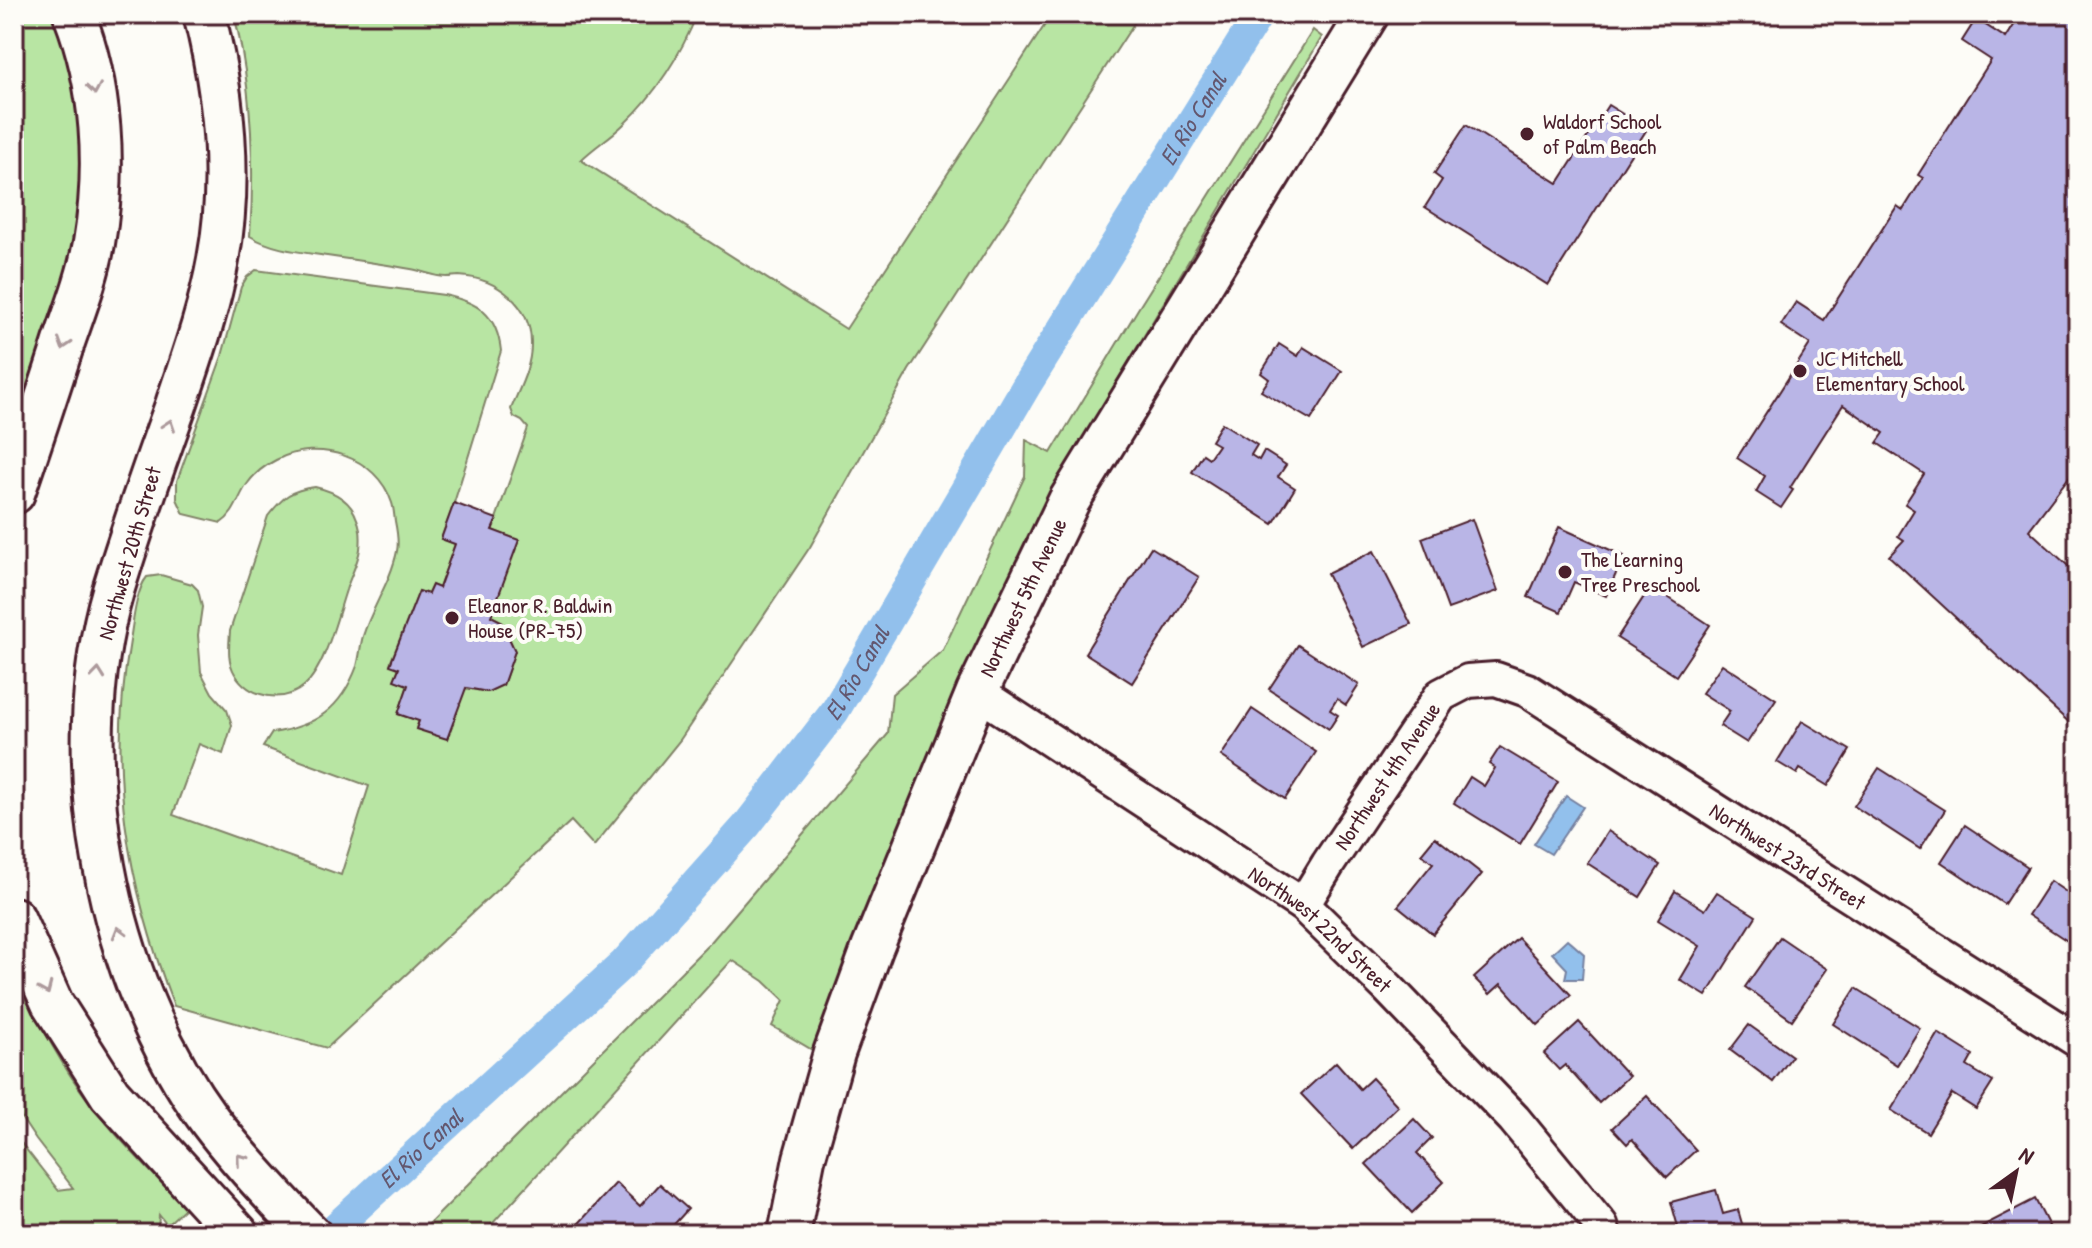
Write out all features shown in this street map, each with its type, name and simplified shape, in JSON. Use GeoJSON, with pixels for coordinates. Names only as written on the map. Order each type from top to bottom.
{"type":"FeatureCollection","features":[{"type":"Feature","properties":{"kind":"street"},"geometry":{"type":"LineString","coordinates":[[14,493],[88,269],[101,195],[100,135],[93,83],[74,14]]}},
{"type":"Feature","properties":{"kind":"street","name":"Northwest 20th Street"},"geometry":{"type":"LineString","coordinates":[[204,14],[220,87],[226,172],[223,228],[199,337],[112,594],[101,646],[95,698],[97,818],[118,930],[156,1028],[181,1076],[210,1121],[302,1226]]}},
{"type":"Feature","properties":{"kind":"street","name":"Northwest 5th Avenue"},"geometry":{"type":"LineString","coordinates":[[789,1234],[804,1159],[834,1053],[872,949],[977,692],[1069,501],[1368,14]]}},
{"type":"Feature","properties":{"kind":"street","name":"Northwest 4th Avenue"},"geometry":{"type":"LineString","coordinates":[[1303,905],[1441,695],[1468,681],[1496,679]]}},
{"type":"Feature","properties":{"kind":"street","name":"Northwest 23rd Street"},"geometry":{"type":"LineString","coordinates":[[1496,679],[1527,690],[2078,1041]]}},
{"type":"Feature","properties":{"kind":"street","name":"Northwest 22nd Street"},"geometry":{"type":"LineString","coordinates":[[977,692],[1303,905],[1514,1119],[1601,1225],[1604,1234]]}},
{"type":"Feature","properties":{"kind":"street"},"geometry":{"type":"LineString","coordinates":[[14,918],[52,1003],[110,1094],[238,1234]]}},
{"type":"Feature","properties":{"kind":"green space"},"geometry":{"type":"Polygon","coordinates":[[[14,14],[55,14],[75,76],[82,152],[78,227],[68,272],[14,432],[14,14]]]}},
{"type":"Feature","properties":{"kind":"green space"},"geometry":{"type":"Polygon","coordinates":[[[234,14],[697,14],[657,87],[619,129],[581,160],[846,329],[1052,14],[1140,14],[909,370],[810,547],[680,740],[594,846],[571,821],[327,1048],[174,1006],[144,916],[133,871],[121,781],[123,689],[138,598],[147,577],[161,575],[192,584],[198,590],[202,607],[198,635],[201,672],[212,693],[227,710],[232,725],[223,754],[199,744],[173,815],[341,875],[369,786],[263,747],[272,733],[302,726],[325,713],[351,681],[367,625],[397,551],[394,510],[384,487],[360,463],[344,456],[310,451],[276,460],[261,470],[248,483],[230,514],[221,523],[184,514],[177,499],[177,481],[222,356],[241,287],[256,270],[444,295],[467,302],[484,312],[499,338],[501,351],[441,539],[455,544],[439,588],[432,585],[428,594],[419,591],[390,664],[399,668],[395,680],[408,685],[398,714],[419,721],[416,728],[466,688],[487,692],[503,685],[515,651],[501,621],[491,616],[518,540],[492,530],[528,428],[514,417],[511,409],[529,362],[530,331],[519,306],[499,288],[486,282],[287,250],[250,236],[251,124],[245,69],[234,14]]]}},
{"type":"Feature","properties":{"kind":"green space"},"geometry":{"type":"Polygon","coordinates":[[[1313,30],[1322,37],[1082,440],[1016,561],[814,1051],[772,1026],[784,1000],[764,981],[732,960],[483,1234],[419,1234],[711,942],[888,734],[892,694],[943,650],[1025,476],[1026,440],[1051,453],[1313,30]]]}},
{"type":"Feature","properties":{"kind":"green space"},"geometry":{"type":"Polygon","coordinates":[[[315,487],[335,494],[354,512],[361,542],[359,554],[330,641],[311,678],[296,692],[267,696],[249,689],[232,669],[230,631],[268,516],[288,496],[315,487]]]}},
{"type":"Feature","properties":{"kind":"green space"},"geometry":{"type":"Polygon","coordinates":[[[14,971],[52,1046],[79,1088],[117,1135],[185,1208],[167,1225],[159,1215],[155,1234],[14,1234],[14,1134],[58,1190],[73,1188],[14,1107],[14,971]]]}},
{"type":"Feature","properties":{"kind":"water"},"geometry":{"type":"Polygon","coordinates":[[[1566,796],[1583,807],[1551,854],[1534,844],[1566,796]]]}},
{"type":"Feature","properties":{"kind":"water"},"geometry":{"type":"Polygon","coordinates":[[[1567,939],[1584,954],[1582,979],[1565,979],[1567,969],[1552,953],[1567,939]]]}},
{"type":"Feature","properties":{"kind":"building"},"geometry":{"type":"Polygon","coordinates":[[[2021,14],[2078,14],[2078,465],[2029,530],[2078,575],[2078,720],[2073,726],[1889,556],[1904,540],[1898,536],[1914,510],[1905,504],[1924,474],[1877,443],[1884,433],[1843,405],[1790,488],[1793,490],[1781,508],[1756,492],[1765,476],[1737,458],[1810,344],[1781,325],[1796,302],[1824,320],[1897,206],[1903,210],[1923,178],[1918,175],[1991,60],[1962,41],[1976,19],[2006,38],[2021,14]]]}},
{"type":"Feature","properties":{"kind":"building","name":"Waldorf School of Palm Beach"},"geometry":{"type":"Polygon","coordinates":[[[1608,105],[1647,129],[1548,285],[1425,207],[1442,180],[1434,174],[1466,125],[1558,183],[1608,105]]]}},
{"type":"Feature","properties":{"kind":"building"},"geometry":{"type":"Polygon","coordinates":[[[1279,344],[1298,356],[1303,347],[1342,371],[1311,420],[1261,391],[1269,379],[1261,373],[1279,344]]]}},
{"type":"Feature","properties":{"kind":"building"},"geometry":{"type":"Polygon","coordinates":[[[1222,423],[1257,445],[1251,455],[1259,460],[1264,451],[1286,465],[1278,477],[1295,488],[1273,524],[1192,472],[1203,454],[1209,458],[1218,445],[1211,441],[1222,423]]]}},
{"type":"Feature","properties":{"kind":"building","name":"Eleanor R. Baldwin House (PR-75)"},"geometry":{"type":"Polygon","coordinates":[[[454,503],[497,519],[492,530],[519,540],[491,616],[501,621],[515,651],[503,685],[488,692],[466,688],[447,739],[416,729],[419,721],[398,714],[408,685],[394,680],[399,668],[390,665],[419,591],[428,594],[432,585],[439,588],[455,544],[441,539],[454,503]]]}},
{"type":"Feature","properties":{"kind":"building"},"geometry":{"type":"Polygon","coordinates":[[[1472,519],[1498,591],[1448,609],[1422,538],[1472,519]]]}},
{"type":"Feature","properties":{"kind":"building"},"geometry":{"type":"Polygon","coordinates":[[[1559,527],[1624,556],[1606,596],[1574,582],[1561,612],[1528,597],[1559,527]]]}},
{"type":"Feature","properties":{"kind":"building"},"geometry":{"type":"Polygon","coordinates":[[[1151,547],[1199,577],[1132,683],[1085,653],[1151,547]]]}},
{"type":"Feature","properties":{"kind":"building"},"geometry":{"type":"Polygon","coordinates":[[[1374,551],[1411,624],[1363,647],[1327,574],[1374,551]]]}},
{"type":"Feature","properties":{"kind":"building"},"geometry":{"type":"Polygon","coordinates":[[[1651,586],[1710,625],[1676,676],[1617,638],[1651,586]]]}},
{"type":"Feature","properties":{"kind":"building"},"geometry":{"type":"Polygon","coordinates":[[[1298,645],[1359,685],[1346,705],[1337,699],[1330,710],[1338,715],[1329,729],[1269,689],[1298,645]]]}},
{"type":"Feature","properties":{"kind":"building"},"geometry":{"type":"Polygon","coordinates":[[[1722,664],[1776,699],[1747,743],[1720,726],[1730,711],[1702,693],[1722,664]]]}},
{"type":"Feature","properties":{"kind":"building"},"geometry":{"type":"Polygon","coordinates":[[[1252,709],[1316,752],[1285,799],[1221,756],[1252,709]]]}},
{"type":"Feature","properties":{"kind":"building"},"geometry":{"type":"Polygon","coordinates":[[[1802,721],[1850,750],[1828,786],[1800,769],[1797,774],[1777,762],[1802,721]]]}},
{"type":"Feature","properties":{"kind":"building"},"geometry":{"type":"Polygon","coordinates":[[[1500,747],[1558,782],[1520,844],[1454,803],[1470,777],[1484,786],[1495,768],[1489,764],[1500,747]]]}},
{"type":"Feature","properties":{"kind":"building"},"geometry":{"type":"Polygon","coordinates":[[[1879,768],[1945,810],[1920,849],[1854,806],[1879,768]]]}},
{"type":"Feature","properties":{"kind":"building"},"geometry":{"type":"Polygon","coordinates":[[[1965,825],[2028,867],[2004,904],[1941,862],[1965,825]]]}},
{"type":"Feature","properties":{"kind":"building"},"geometry":{"type":"Polygon","coordinates":[[[1608,831],[1660,865],[1640,897],[1587,863],[1608,831]]]}},
{"type":"Feature","properties":{"kind":"building"},"geometry":{"type":"Polygon","coordinates":[[[1435,837],[1482,874],[1433,934],[1398,906],[1433,863],[1421,854],[1435,837]]]}},
{"type":"Feature","properties":{"kind":"building"},"geometry":{"type":"Polygon","coordinates":[[[2050,881],[2078,900],[2078,948],[2028,915],[2050,881]]]}},
{"type":"Feature","properties":{"kind":"building"},"geometry":{"type":"Polygon","coordinates":[[[1675,891],[1705,910],[1717,892],[1756,916],[1706,996],[1680,980],[1700,946],[1658,920],[1675,891]]]}},
{"type":"Feature","properties":{"kind":"building"},"geometry":{"type":"Polygon","coordinates":[[[1780,937],[1827,969],[1792,1020],[1745,987],[1780,937]]]}},
{"type":"Feature","properties":{"kind":"building"},"geometry":{"type":"Polygon","coordinates":[[[1518,938],[1571,995],[1538,1025],[1501,984],[1490,994],[1474,978],[1518,938]]]}},
{"type":"Feature","properties":{"kind":"building"},"geometry":{"type":"Polygon","coordinates":[[[1856,988],[1920,1028],[1897,1065],[1833,1024],[1856,988]]]}},
{"type":"Feature","properties":{"kind":"building"},"geometry":{"type":"Polygon","coordinates":[[[1579,1022],[1629,1076],[1599,1103],[1565,1065],[1559,1070],[1544,1054],[1579,1022]]]}},
{"type":"Feature","properties":{"kind":"building"},"geometry":{"type":"Polygon","coordinates":[[[1749,1025],[1792,1056],[1773,1082],[1730,1050],[1749,1025]]]}},
{"type":"Feature","properties":{"kind":"building"},"geometry":{"type":"Polygon","coordinates":[[[1938,1033],[1973,1055],[1967,1066],[1993,1082],[1976,1109],[1952,1094],[1928,1133],[1891,1110],[1938,1033]]]}},
{"type":"Feature","properties":{"kind":"building"},"geometry":{"type":"Polygon","coordinates":[[[1336,1062],[1360,1089],[1372,1078],[1398,1106],[1353,1149],[1301,1094],[1336,1062]]]}},
{"type":"Feature","properties":{"kind":"building"},"geometry":{"type":"Polygon","coordinates":[[[1647,1096],[1696,1150],[1667,1177],[1632,1139],[1627,1144],[1612,1128],[1647,1096]]]}},
{"type":"Feature","properties":{"kind":"building"},"geometry":{"type":"Polygon","coordinates":[[[1414,1119],[1432,1138],[1417,1153],[1444,1182],[1412,1213],[1366,1164],[1414,1119]]]}},
{"type":"Feature","properties":{"kind":"building"},"geometry":{"type":"Polygon","coordinates":[[[616,1183],[640,1206],[660,1184],[688,1209],[668,1231],[671,1234],[569,1234],[616,1183]]]}},
{"type":"Feature","properties":{"kind":"building"},"geometry":{"type":"Polygon","coordinates":[[[1716,1190],[1723,1214],[1738,1210],[1745,1234],[1680,1234],[1671,1202],[1716,1190]]]}},
{"type":"Feature","properties":{"kind":"building"},"geometry":{"type":"Polygon","coordinates":[[[2035,1199],[2052,1232],[2049,1234],[1967,1234],[2035,1199]]]}},
{"type":"Feature","properties":{"kind":"waterway","name":"El Rio Canal"},"geometry":{"type":"LineString","coordinates":[[328,1234],[624,963],[747,825],[835,711],[1028,383],[1259,14]]}},
{"type":"Feature","properties":{"kind":"place","name":"Waldorf School of Palm Beach"},"geometry":{"type":"Point","coordinates":[1527,134]}},
{"type":"Feature","properties":{"kind":"place","name":"JC Mitchell Elementary School"},"geometry":{"type":"Point","coordinates":[1800,371]}},
{"type":"Feature","properties":{"kind":"place","name":"The Learning Tree Preschool"},"geometry":{"type":"Point","coordinates":[1565,572]}},
{"type":"Feature","properties":{"kind":"place","name":"Eleanor R. Baldwin House (PR-75)"},"geometry":{"type":"Point","coordinates":[452,618]}}]}
